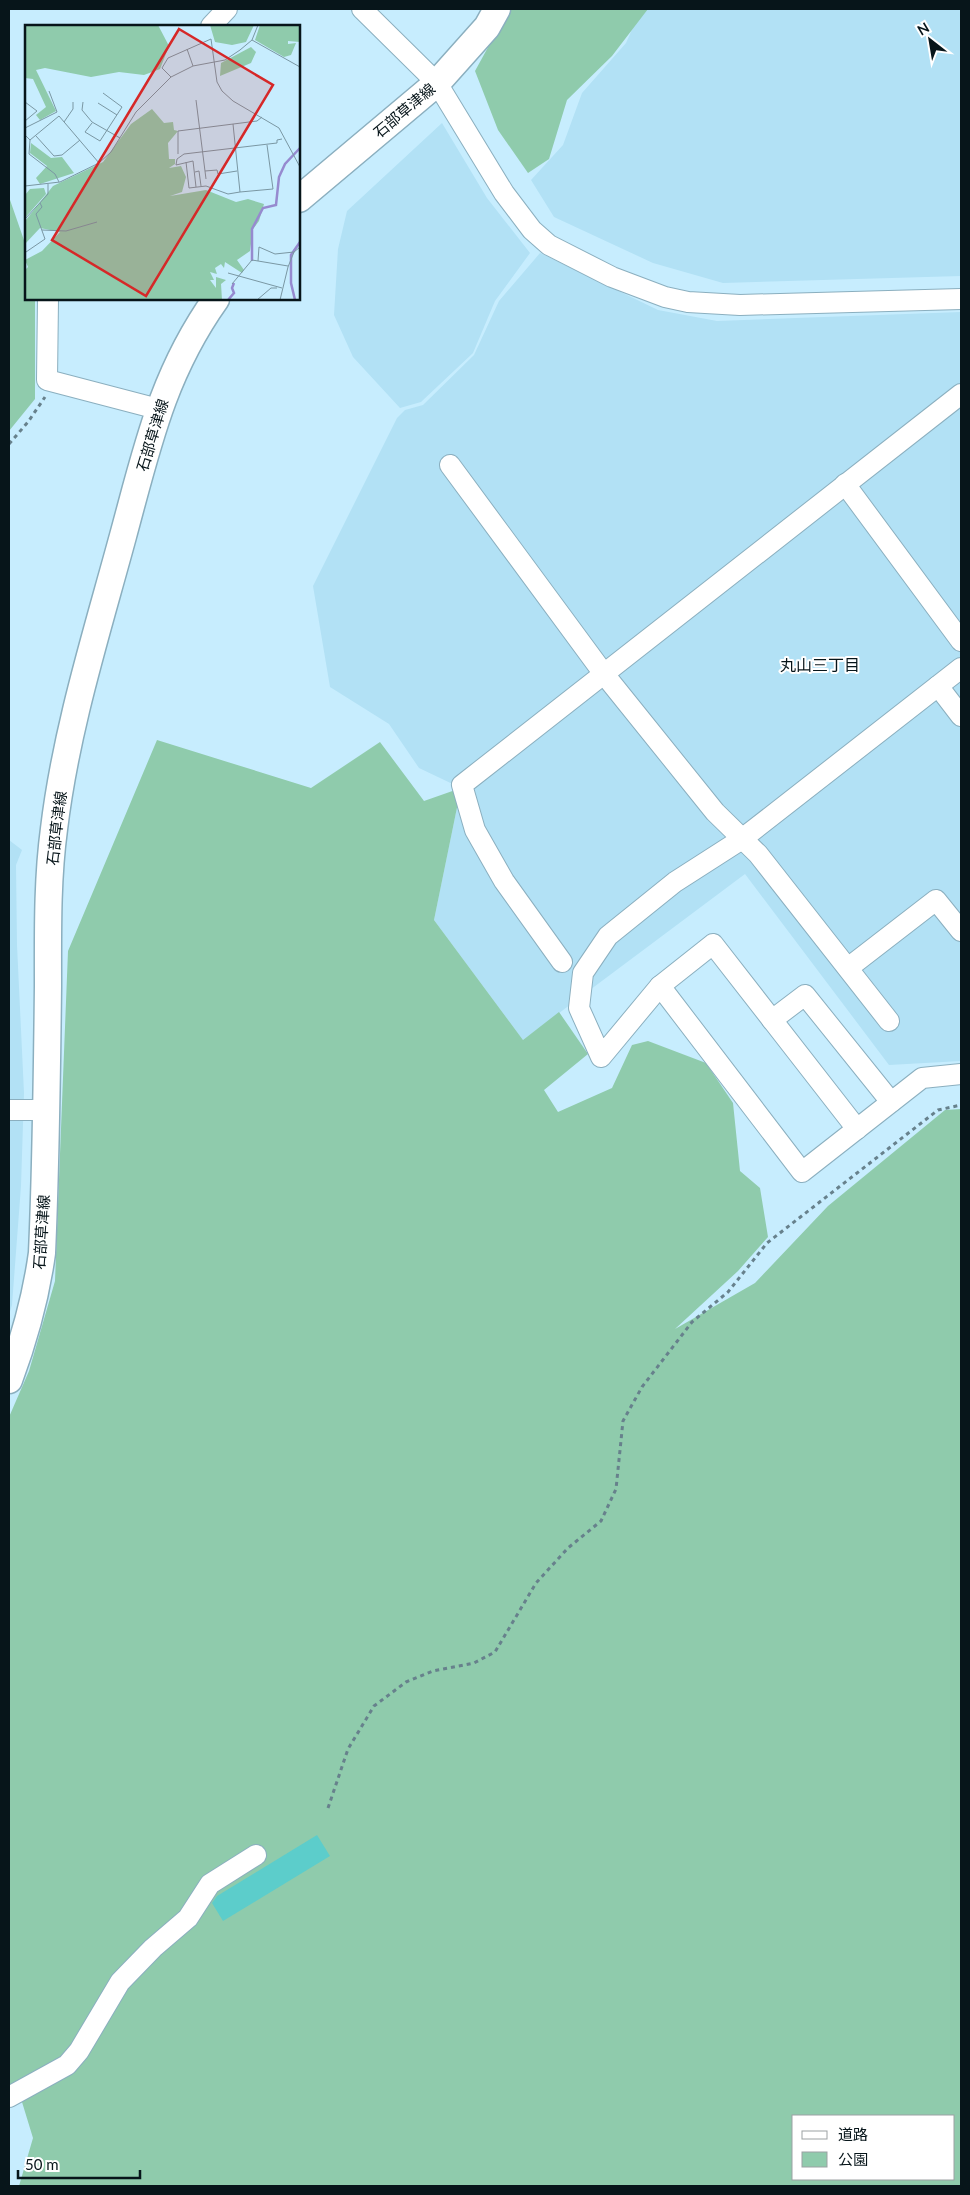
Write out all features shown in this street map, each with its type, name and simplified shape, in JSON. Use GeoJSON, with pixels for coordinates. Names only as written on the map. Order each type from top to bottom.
{"type":"FeatureCollection","features":[{"type":"Feature","properties":{"kind":"main road","name":"石部草津線"},"geometry":{"type":"LineString","coordinates":[[300,199],[437,83],[487,27],[496,9]]}},
{"type":"Feature","properties":{"kind":"main road","name":"石部草津線"},"geometry":{"type":"LineString","coordinates":[[9,1380],[36,1296],[42,1253],[48,910],[53,829],[65,760],[88,665],[158,408],[176,364],[198,324],[215,300]]}},
{"type":"Feature","properties":{"kind":"street"},"geometry":{"type":"LineString","coordinates":[[213,25],[227,9]]}},
{"type":"Feature","properties":{"kind":"street"},"geometry":{"type":"LineString","coordinates":[[362,9],[437,83],[504,193],[532,230],[550,245],[612,277],[664,297],[688,302],[740,305],[961,299]]}},
{"type":"Feature","properties":{"kind":"street"},"geometry":{"type":"LineString","coordinates":[[48,300],[47,380],[158,408]]}},
{"type":"Feature","properties":{"kind":"street"},"geometry":{"type":"LineString","coordinates":[[562,962],[504,881],[475,830],[462,785],[961,394]]}},
{"type":"Feature","properties":{"kind":"street"},"geometry":{"type":"LineString","coordinates":[[450,465],[604,674],[715,812],[758,854],[889,1021]]}},
{"type":"Feature","properties":{"kind":"street"},"geometry":{"type":"LineString","coordinates":[[845,484],[961,641]]}},
{"type":"Feature","properties":{"kind":"street"},"geometry":{"type":"LineString","coordinates":[[857,1129],[713,944],[660,986],[601,1057],[579,1008],[583,973],[608,936],[675,882],[742,839],[961,668]]}},
{"type":"Feature","properties":{"kind":"street"},"geometry":{"type":"LineString","coordinates":[[938,686],[961,716]]}},
{"type":"Feature","properties":{"kind":"street"},"geometry":{"type":"LineString","coordinates":[[848,968],[936,900],[961,931]]}},
{"type":"Feature","properties":{"kind":"street"},"geometry":{"type":"LineString","coordinates":[[660,986],[802,1172],[922,1078],[961,1074]]}},
{"type":"Feature","properties":{"kind":"street"},"geometry":{"type":"LineString","coordinates":[[772,1020],[805,995],[891,1102]]}},
{"type":"Feature","properties":{"kind":"street"},"geometry":{"type":"LineString","coordinates":[[9,1110],[46,1110]]}},
{"type":"Feature","properties":{"kind":"street"},"geometry":{"type":"LineString","coordinates":[[9,2097],[67,2065],[79,2051],[120,1982],[153,1948],[188,1918],[210,1884],[256,1855]]}},
{"type":"Feature","properties":{"kind":"path"},"geometry":{"type":"LineString","coordinates":[[9,444],[44,397],[47,380]]}},
{"type":"Feature","properties":{"kind":"path"},"geometry":{"type":"LineString","coordinates":[[328,1808],[348,1749],[374,1706],[406,1682],[433,1671],[474,1663],[495,1652],[536,1582],[568,1548],[601,1521],[616,1488],[623,1421],[642,1387],[692,1322],[728,1292],[767,1243],[938,1110],[961,1104]]}},
{"type":"Feature","properties":{"kind":"shaded area"},"geometry":{"type":"Polygon","coordinates":[[[641,9],[961,9],[961,276],[723,283],[653,263],[554,217],[531,180],[563,145],[582,93],[626,43],[641,9]]]}},
{"type":"Feature","properties":{"kind":"shaded area"},"geometry":{"type":"Polygon","coordinates":[[[442,123],[487,198],[530,253],[495,301],[473,353],[421,402],[400,408],[353,357],[334,315],[338,249],[347,211],[442,123]]]}},
{"type":"Feature","properties":{"kind":"shaded area"},"geometry":{"type":"Polygon","coordinates":[[[540,253],[658,310],[717,321],[961,312],[961,1061],[889,1065],[745,874],[523,1040],[434,920],[461,788],[419,768],[389,724],[330,687],[313,586],[397,418],[405,410],[423,405],[474,355],[499,301],[540,253]]]}},
{"type":"Feature","properties":{"kind":"shaded area"},"geometry":{"type":"Polygon","coordinates":[[[9,840],[22,850],[16,865],[17,945],[24,1093],[21,1186],[12,1305],[9,1315],[9,840]]]}},
{"type":"Feature","properties":{"kind":"green space"},"geometry":{"type":"Polygon","coordinates":[[[509,9],[648,9],[612,56],[567,100],[549,159],[528,173],[498,130],[475,71],[509,9]]]}},
{"type":"Feature","properties":{"kind":"green space"},"geometry":{"type":"Polygon","coordinates":[[[9,197],[25,243],[25,300],[35,300],[35,399],[9,431],[9,197]]]}},
{"type":"Feature","properties":{"kind":"green space"},"geometry":{"type":"Polygon","coordinates":[[[157,740],[311,788],[380,742],[424,801],[461,788],[434,920],[523,1040],[559,1012],[588,1054],[544,1090],[558,1112],[612,1088],[632,1045],[648,1041],[706,1063],[733,1103],[740,1171],[760,1188],[768,1237],[738,1271],[675,1329],[755,1283],[828,1206],[945,1110],[961,1109],[961,2186],[19,2186],[33,2138],[22,2102],[9,2094],[9,1417],[29,1371],[55,1281],[68,951],[157,740]]]}},
{"type":"Feature","properties":{"kind":"building"},"geometry":{"type":"Polygon","coordinates":[[[317,1835],[330,1856],[223,1921],[212,1903],[217,1896],[317,1835]]]}},
{"type":"Feature","properties":{"kind":"district","name":"丸山三丁目"},"geometry":{"type":"Point","coordinates":[820,664]}}]}
